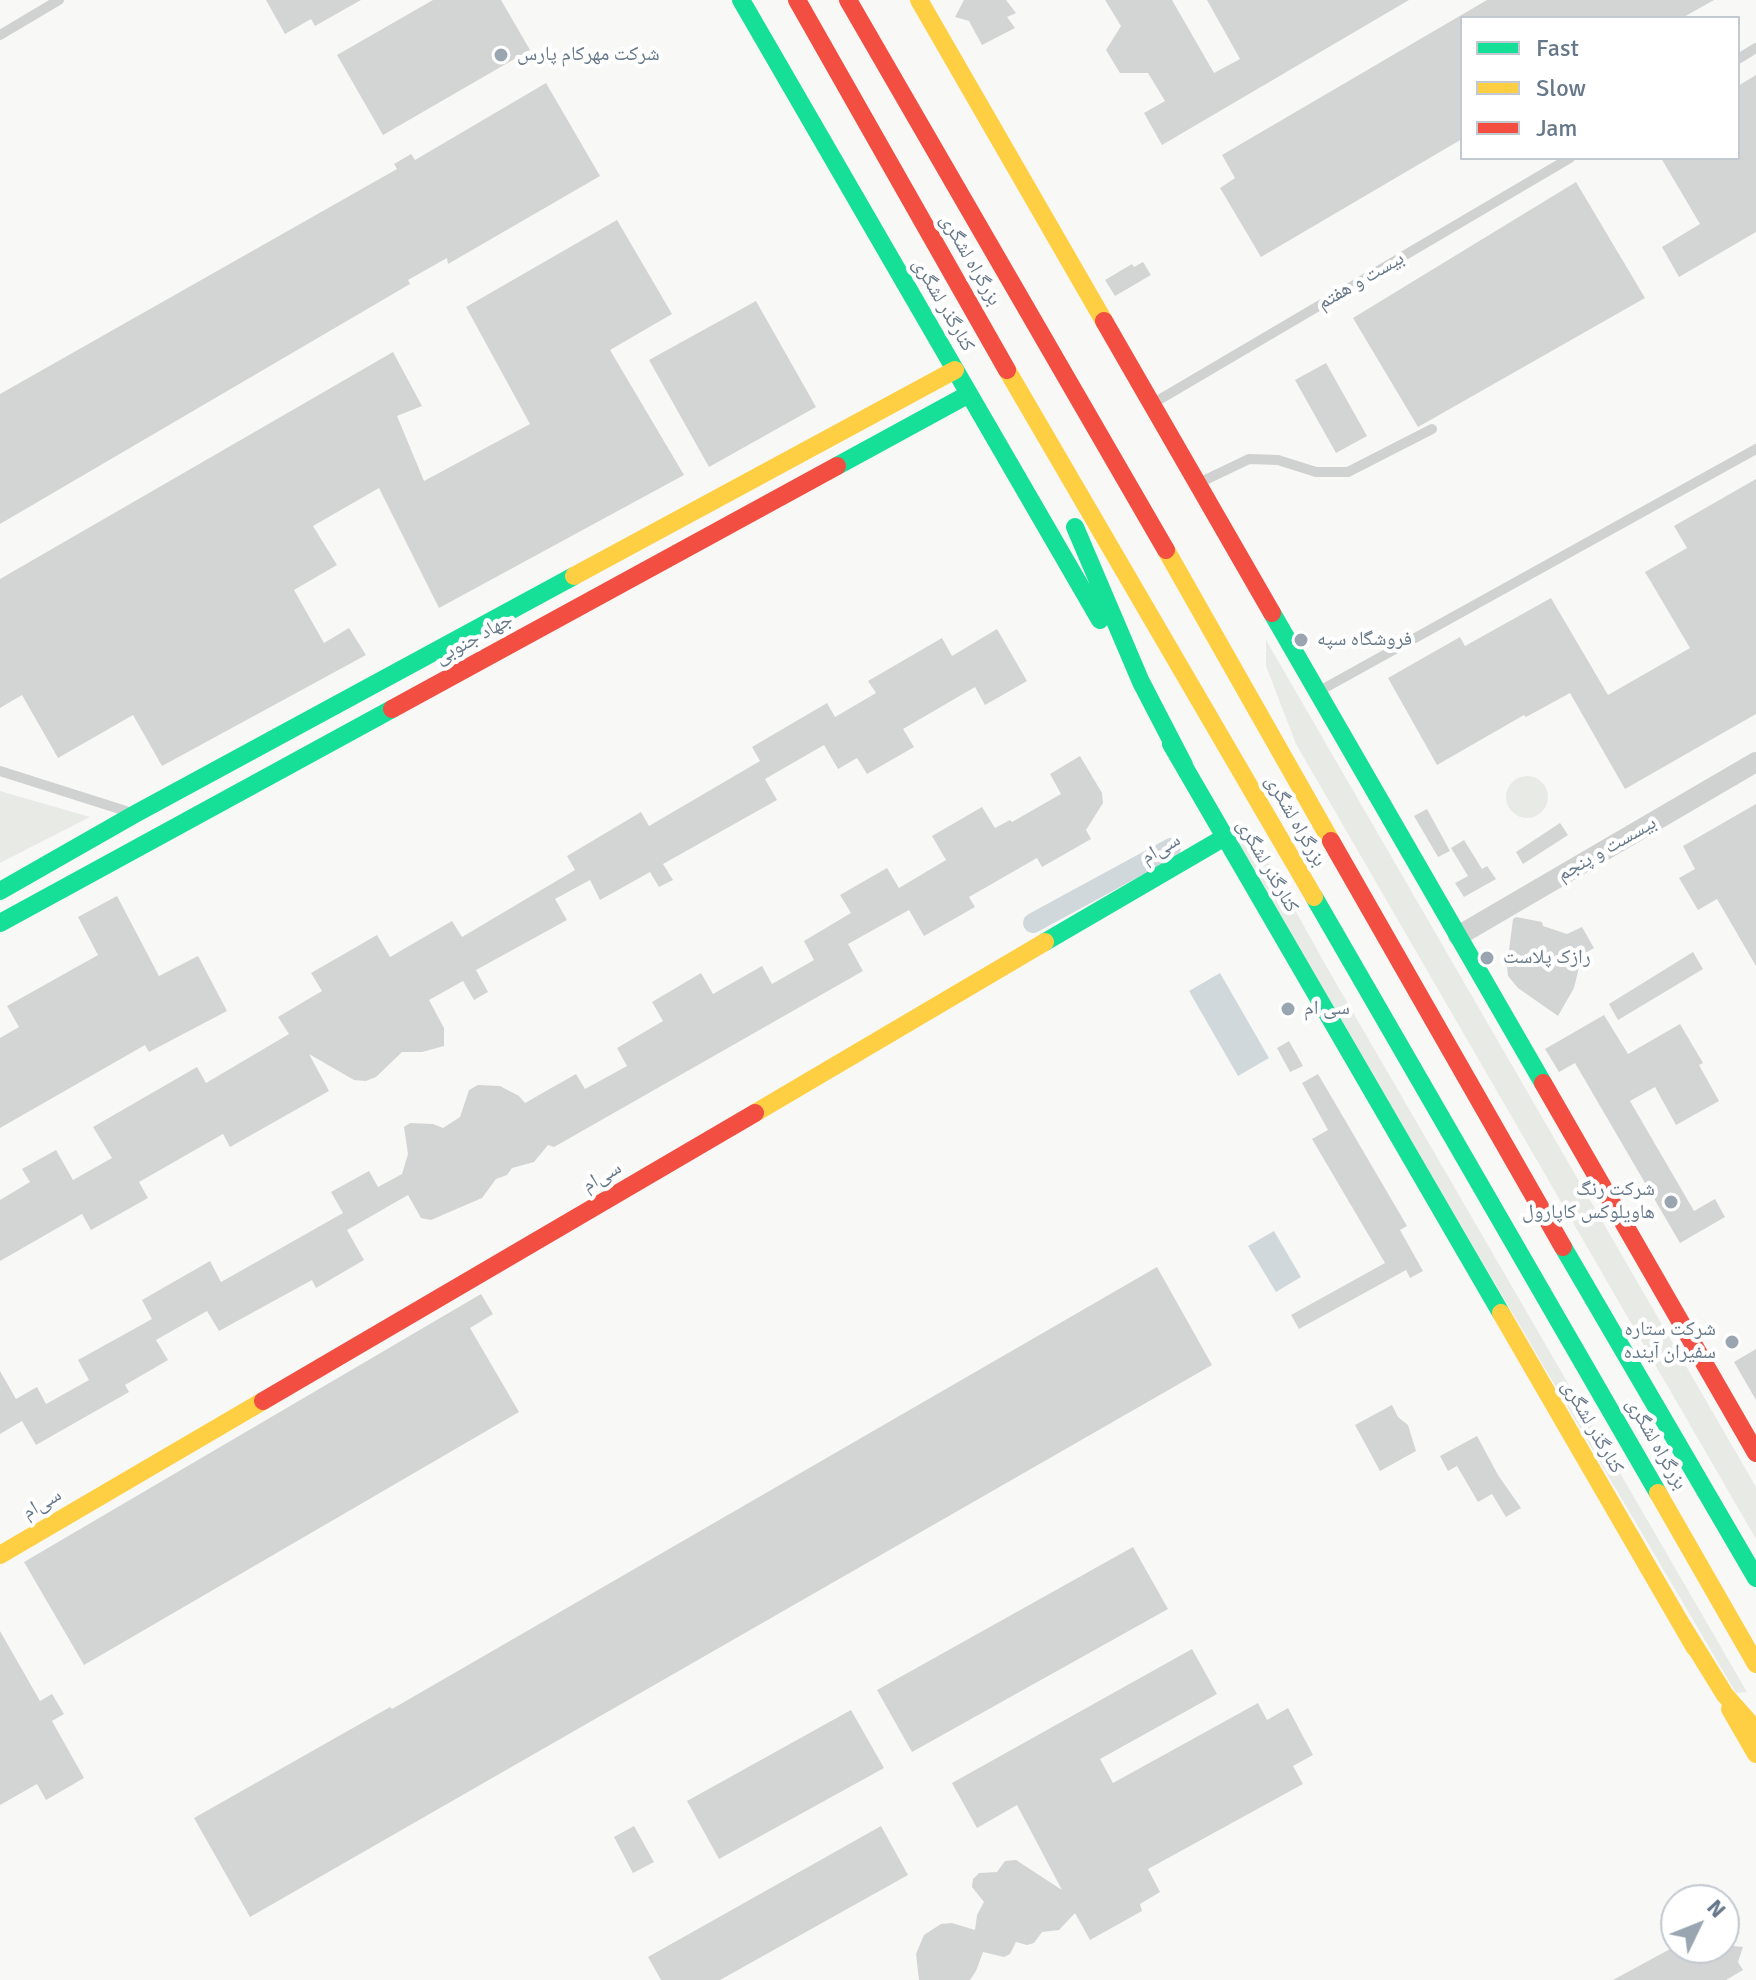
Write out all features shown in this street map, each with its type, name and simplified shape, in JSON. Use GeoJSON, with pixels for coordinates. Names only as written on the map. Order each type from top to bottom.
{"type":"FeatureCollection","features":[{"type":"Feature","properties":{"kind":"main road","name":"کنارگذر لشگری"},"geometry":{"type":"LineString","coordinates":[[741,0],[1756,1754]]}},
{"type":"Feature","properties":{"kind":"main road","name":"بزرگراه لشگری"},"geometry":{"type":"LineString","coordinates":[[797,0],[1007,370],[1461,1149],[1756,1664]]}},
{"type":"Feature","properties":{"kind":"main road","name":"بزرگراه لشگری"},"geometry":{"type":"LineString","coordinates":[[848,0],[1623,1353],[1756,1578]]}},
{"type":"Feature","properties":{"kind":"main road"},"geometry":{"type":"LineString","coordinates":[[926,2],[1151,404],[1756,1453]]}},
{"type":"Feature","properties":{"kind":"main road","name":"جهاد جنوبی"},"geometry":{"type":"LineString","coordinates":[[0,891],[135,814],[955,370]]}},
{"type":"Feature","properties":{"kind":"main road"},"geometry":{"type":"LineString","coordinates":[[1007,370],[1141,682],[1184,765]]}},
{"type":"Feature","properties":{"kind":"main road","name":"جهاد جنوبی"},"geometry":{"type":"LineString","coordinates":[[0,923],[969,394]]}},
{"type":"Feature","properties":{"kind":"main road","name":"سی‌ام"},"geometry":{"type":"LineString","coordinates":[[0,1555],[1225,837]]}},
{"type":"Feature","properties":{"kind":"main road"},"geometry":{"type":"LineString","coordinates":[[1683,1627],[1725,1695],[1756,1730]]}},
{"type":"Feature","properties":{"kind":"street","name":"بیسست و پنجم"},"geometry":{"type":"LineString","coordinates":[[1458,936],[1756,762]]}},
{"type":"Feature","properties":{"kind":"lane"},"geometry":{"type":"LineString","coordinates":[[0,35],[59,0]]}},
{"type":"Feature","properties":{"kind":"lane","name":"بیست و هفتم"},"geometry":{"type":"LineString","coordinates":[[1151,404],[1567,160]]}},
{"type":"Feature","properties":{"kind":"lane"},"geometry":{"type":"LineString","coordinates":[[1198,485],[1225,468],[1249,459],[1278,460],[1316,472],[1348,472],[1432,429]]}},
{"type":"Feature","properties":{"kind":"lane"},"geometry":{"type":"LineString","coordinates":[[1317,692],[1756,449]]}},
{"type":"Feature","properties":{"kind":"lane"},"geometry":{"type":"LineString","coordinates":[[0,771],[135,814]]}},
{"type":"Feature","properties":{"kind":"shaded area"},"geometry":{"type":"Polygon","coordinates":[[[1266,640],[1756,1487],[1756,1539],[1296,744],[1266,666],[1266,640]]]}},
{"type":"Feature","properties":{"kind":"shaded area"},"geometry":{"type":"Polygon","coordinates":[[[1527,776],[1542,782],[1548,797],[1542,812],[1527,818],[1512,812],[1506,797],[1512,782],[1527,776]]]}},
{"type":"Feature","properties":{"kind":"shaded area"},"geometry":{"type":"Polygon","coordinates":[[[0,791],[90,817],[0,863],[0,791]]]}},
{"type":"Feature","properties":{"kind":"shaded area"},"geometry":{"type":"Polygon","coordinates":[[[1247,824],[1747,1692],[1736,1693],[1230,833],[1247,824]]]}},
{"type":"Feature","properties":{"kind":"shaded area"},"geometry":{"type":"Polygon","coordinates":[[[1220,973],[1269,1058],[1238,1076],[1189,991],[1220,973]]]}},
{"type":"Feature","properties":{"kind":"shaded area"},"geometry":{"type":"Polygon","coordinates":[[[1274,1231],[1301,1277],[1276,1292],[1248,1246],[1274,1231]]]}},
{"type":"Feature","properties":{"kind":"building"},"geometry":{"type":"Polygon","coordinates":[[[266,0],[361,0],[315,26],[311,19],[285,34],[266,0]]]}},
{"type":"Feature","properties":{"kind":"building"},"geometry":{"type":"Polygon","coordinates":[[[433,0],[501,0],[530,50],[383,135],[337,55],[433,0]]]}},
{"type":"Feature","properties":{"kind":"building"},"geometry":{"type":"Polygon","coordinates":[[[964,0],[1006,0],[1016,13],[1007,17],[1015,28],[982,45],[969,21],[955,17],[964,0]]]}},
{"type":"Feature","properties":{"kind":"building"},"geometry":{"type":"Polygon","coordinates":[[[1105,0],[1172,0],[1214,73],[1240,59],[1207,0],[1409,0],[1162,145],[1144,113],[1165,101],[1148,73],[1120,73],[1106,50],[1121,26],[1105,0]]]}},
{"type":"Feature","properties":{"kind":"building"},"geometry":{"type":"Polygon","coordinates":[[[1487,0],[1714,0],[1686,16],[1460,16],[1460,140],[1261,257],[1220,188],[1235,178],[1222,155],[1487,0]]]}},
{"type":"Feature","properties":{"kind":"building"},"geometry":{"type":"Polygon","coordinates":[[[1756,75],[1756,232],[1679,277],[1662,247],[1700,224],[1662,160],[1740,160],[1740,85],[1756,75]]]}},
{"type":"Feature","properties":{"kind":"building"},"geometry":{"type":"Polygon","coordinates":[[[546,83],[600,176],[448,264],[447,258],[408,280],[410,284],[0,524],[0,394],[397,169],[394,164],[411,154],[415,160],[546,83]]]}},
{"type":"Feature","properties":{"kind":"building"},"geometry":{"type":"Polygon","coordinates":[[[1576,182],[1645,298],[1418,427],[1353,318],[1576,182]]]}},
{"type":"Feature","properties":{"kind":"building"},"geometry":{"type":"Polygon","coordinates":[[[617,220],[672,314],[610,350],[684,475],[439,608],[379,488],[313,526],[337,565],[294,590],[324,643],[349,628],[366,655],[162,766],[133,715],[58,758],[22,695],[0,708],[0,579],[393,352],[422,406],[397,416],[424,481],[530,424],[466,307],[617,220]]]}},
{"type":"Feature","properties":{"kind":"building"},"geometry":{"type":"Polygon","coordinates":[[[1143,262],[1151,275],[1115,296],[1105,280],[1132,264],[1134,267],[1143,262]]]}},
{"type":"Feature","properties":{"kind":"building"},"geometry":{"type":"Polygon","coordinates":[[[756,301],[816,407],[709,467],[649,360],[756,301]]]}},
{"type":"Feature","properties":{"kind":"building"},"geometry":{"type":"Polygon","coordinates":[[[1326,363],[1367,436],[1336,453],[1295,380],[1326,363]]]}},
{"type":"Feature","properties":{"kind":"building"},"geometry":{"type":"Polygon","coordinates":[[[1756,479],[1756,714],[1625,789],[1570,693],[1526,717],[1524,715],[1437,765],[1388,678],[1460,637],[1465,646],[1551,598],[1608,695],[1690,648],[1645,572],[1687,548],[1674,526],[1756,479]]]}},
{"type":"Feature","properties":{"kind":"building"},"geometry":{"type":"Polygon","coordinates":[[[997,629],[1027,681],[985,705],[975,687],[903,729],[914,747],[867,774],[857,758],[838,769],[824,745],[765,779],[777,800],[663,864],[673,880],[659,887],[650,872],[600,900],[590,880],[555,899],[567,920],[476,970],[488,992],[474,1000],[463,981],[429,1000],[444,1028],[444,1046],[422,1052],[402,1052],[376,1077],[366,1081],[354,1080],[309,1054],[329,1091],[230,1147],[223,1134],[139,1182],[148,1198],[91,1230],[82,1214],[0,1261],[0,1200],[30,1182],[22,1169],[56,1150],[73,1180],[112,1158],[93,1127],[197,1067],[206,1083],[289,1034],[278,1017],[322,991],[311,973],[377,935],[390,957],[452,921],[462,937],[575,870],[567,856],[641,812],[649,826],[760,761],[752,747],[827,703],[835,717],[876,693],[868,681],[942,638],[952,656],[997,629]]]}},
{"type":"Feature","properties":{"kind":"building"},"geometry":{"type":"Polygon","coordinates":[[[1080,756],[1102,793],[1103,803],[1086,830],[1091,839],[1042,867],[1037,858],[969,897],[975,907],[924,936],[909,910],[848,944],[863,971],[554,1147],[548,1145],[534,1162],[512,1168],[507,1175],[496,1179],[482,1198],[431,1220],[421,1218],[408,1195],[347,1230],[364,1260],[316,1288],[312,1280],[219,1331],[207,1311],[156,1340],[168,1360],[125,1385],[129,1392],[36,1445],[22,1421],[0,1434],[0,1371],[16,1399],[37,1387],[46,1404],[89,1380],[78,1360],[152,1319],[142,1300],[210,1261],[221,1282],[343,1213],[331,1192],[369,1171],[378,1187],[402,1174],[408,1154],[404,1127],[410,1123],[433,1124],[443,1128],[460,1117],[469,1090],[478,1085],[500,1086],[519,1096],[525,1103],[576,1074],[585,1089],[627,1066],[617,1048],[663,1021],[652,1002],[701,973],[713,994],[762,966],[772,984],[814,960],[804,941],[851,913],[840,895],[887,868],[899,888],[946,860],[932,836],[982,807],[995,828],[1010,820],[1012,822],[1061,794],[1050,774],[1080,756]]]}},
{"type":"Feature","properties":{"kind":"building"},"geometry":{"type":"Polygon","coordinates":[[[1756,804],[1756,966],[1717,899],[1698,910],[1679,878],[1695,869],[1683,846],[1756,804]]]}},
{"type":"Feature","properties":{"kind":"building"},"geometry":{"type":"Polygon","coordinates":[[[1427,809],[1450,851],[1438,857],[1414,816],[1427,809]]]}},
{"type":"Feature","properties":{"kind":"building"},"geometry":{"type":"Polygon","coordinates":[[[1560,823],[1568,835],[1523,864],[1516,852],[1560,823]]]}},
{"type":"Feature","properties":{"kind":"building"},"geometry":{"type":"Polygon","coordinates":[[[1464,840],[1482,869],[1487,866],[1496,879],[1464,897],[1455,883],[1468,876],[1451,848],[1464,840]]]}},
{"type":"Feature","properties":{"kind":"building"},"geometry":{"type":"Polygon","coordinates":[[[117,896],[159,976],[198,956],[227,1011],[149,1052],[145,1045],[0,1128],[0,1038],[19,1027],[7,1006],[98,955],[78,917],[117,896]]]}},
{"type":"Feature","properties":{"kind":"building"},"geometry":{"type":"Polygon","coordinates":[[[1513,919],[1542,922],[1543,926],[1567,934],[1582,927],[1594,948],[1582,955],[1574,988],[1558,1016],[1518,988],[1508,976],[1513,919]]]}},
{"type":"Feature","properties":{"kind":"building"},"geometry":{"type":"Polygon","coordinates":[[[1693,952],[1703,969],[1618,1020],[1609,1004],[1693,952]]]}},
{"type":"Feature","properties":{"kind":"building"},"geometry":{"type":"Polygon","coordinates":[[[1604,1015],[1628,1054],[1680,1024],[1703,1063],[1699,1065],[1719,1101],[1676,1125],[1655,1087],[1630,1101],[1694,1211],[1715,1199],[1725,1217],[1680,1243],[1575,1063],[1559,1072],[1545,1049],[1604,1015]]]}},
{"type":"Feature","properties":{"kind":"building"},"geometry":{"type":"Polygon","coordinates":[[[1289,1041],[1303,1066],[1290,1072],[1277,1048],[1289,1041]]]}},
{"type":"Feature","properties":{"kind":"building"},"geometry":{"type":"Polygon","coordinates":[[[1318,1074],[1407,1226],[1400,1230],[1423,1271],[1410,1278],[1406,1270],[1299,1329],[1291,1315],[1385,1263],[1312,1139],[1328,1130],[1302,1083],[1318,1074]]]}},
{"type":"Feature","properties":{"kind":"building"},"geometry":{"type":"Polygon","coordinates":[[[1157,1267],[1212,1365],[250,1917],[194,1818],[390,1707],[392,1709],[1157,1267]]]}},
{"type":"Feature","properties":{"kind":"building"},"geometry":{"type":"Polygon","coordinates":[[[481,1294],[493,1314],[470,1328],[519,1412],[84,1665],[24,1562],[481,1294]]]}},
{"type":"Feature","properties":{"kind":"building"},"geometry":{"type":"Polygon","coordinates":[[[1756,1349],[1756,1400],[1734,1362],[1756,1349]]]}},
{"type":"Feature","properties":{"kind":"building"},"geometry":{"type":"Polygon","coordinates":[[[1392,1405],[1398,1417],[1408,1425],[1416,1451],[1380,1471],[1355,1425],[1392,1405]]]}},
{"type":"Feature","properties":{"kind":"building"},"geometry":{"type":"Polygon","coordinates":[[[1477,1436],[1498,1475],[1521,1508],[1506,1517],[1492,1494],[1478,1502],[1457,1466],[1448,1471],[1440,1456],[1477,1436]]]}},
{"type":"Feature","properties":{"kind":"building"},"geometry":{"type":"Polygon","coordinates":[[[1133,1547],[1168,1609],[912,1752],[877,1690],[1133,1547]]]}},
{"type":"Feature","properties":{"kind":"building"},"geometry":{"type":"Polygon","coordinates":[[[0,1631],[40,1701],[52,1694],[64,1714],[52,1721],[84,1778],[46,1800],[37,1784],[0,1805],[0,1631]]]}},
{"type":"Feature","properties":{"kind":"building"},"geometry":{"type":"Polygon","coordinates":[[[1192,1649],[1217,1694],[1100,1759],[1113,1783],[1258,1703],[1267,1720],[1288,1708],[1313,1755],[1293,1766],[1303,1784],[1148,1869],[1160,1892],[1140,1904],[1142,1911],[1090,1940],[1075,1913],[1059,1930],[1042,1932],[1034,1943],[1016,1942],[1010,1954],[1004,1957],[983,1952],[970,1980],[919,1980],[916,1954],[924,1935],[941,1924],[952,1923],[975,1930],[977,1915],[984,1902],[972,1887],[973,1879],[979,1873],[997,1872],[1005,1861],[1016,1860],[1062,1890],[1017,1805],[977,1828],[952,1783],[1192,1649]]]}},
{"type":"Feature","properties":{"kind":"building"},"geometry":{"type":"Polygon","coordinates":[[[851,1710],[884,1768],[719,1859],[687,1801],[851,1710]]]}},
{"type":"Feature","properties":{"kind":"building"},"geometry":{"type":"Polygon","coordinates":[[[634,1826],[654,1862],[633,1873],[614,1837],[634,1826]]]}},
{"type":"Feature","properties":{"kind":"building"},"geometry":{"type":"Polygon","coordinates":[[[881,1826],[908,1875],[720,1980],[661,1980],[648,1957],[881,1826]]]}},
{"type":"Feature","properties":{"kind":"building"},"geometry":{"type":"Polygon","coordinates":[[[1660,1955],[1660,1964],[1739,1964],[1743,1970],[1726,1980],[1613,1980],[1660,1955]]]}},
{"type":"Feature","properties":{"kind":"waterway"},"geometry":{"type":"LineString","coordinates":[[1033,923],[1171,848]]}},
{"type":"Feature","properties":{"kind":"traffic: fast"},"geometry":{"type":"LineString","coordinates":[[741,0],[1100,620]]}},
{"type":"Feature","properties":{"kind":"traffic: fast"},"geometry":{"type":"LineString","coordinates":[[837,466],[969,394]]}},
{"type":"Feature","properties":{"kind":"traffic: fast"},"geometry":{"type":"LineString","coordinates":[[1075,527],[1141,682],[1184,765]]}},
{"type":"Feature","properties":{"kind":"traffic: fast"},"geometry":{"type":"LineString","coordinates":[[0,891],[135,814],[574,576]]}},
{"type":"Feature","properties":{"kind":"traffic: fast"},"geometry":{"type":"LineString","coordinates":[[1272,613],[1543,1083]]}},
{"type":"Feature","properties":{"kind":"traffic: fast"},"geometry":{"type":"LineString","coordinates":[[0,923],[392,709]]}},
{"type":"Feature","properties":{"kind":"traffic: fast"},"geometry":{"type":"LineString","coordinates":[[1171,744],[1501,1313]]}},
{"type":"Feature","properties":{"kind":"traffic: fast"},"geometry":{"type":"LineString","coordinates":[[1045,942],[1225,837]]}},
{"type":"Feature","properties":{"kind":"traffic: fast"},"geometry":{"type":"LineString","coordinates":[[1314,897],[1658,1493]]}},
{"type":"Feature","properties":{"kind":"traffic: fast"},"geometry":{"type":"LineString","coordinates":[[1563,1247],[1756,1578]]}},
{"type":"Feature","properties":{"kind":"traffic: slow"},"geometry":{"type":"LineString","coordinates":[[919,0],[1104,321]]}},
{"type":"Feature","properties":{"kind":"traffic: slow"},"geometry":{"type":"LineString","coordinates":[[574,576],[955,370]]}},
{"type":"Feature","properties":{"kind":"traffic: slow"},"geometry":{"type":"LineString","coordinates":[[1007,370],[1314,897]]}},
{"type":"Feature","properties":{"kind":"traffic: slow"},"geometry":{"type":"LineString","coordinates":[[1166,550],[1331,841]]}},
{"type":"Feature","properties":{"kind":"traffic: slow"},"geometry":{"type":"LineString","coordinates":[[755,1113],[1045,942]]}},
{"type":"Feature","properties":{"kind":"traffic: slow"},"geometry":{"type":"LineString","coordinates":[[1501,1313],[1695,1648]]}},
{"type":"Feature","properties":{"kind":"traffic: slow"},"geometry":{"type":"LineString","coordinates":[[0,1555],[263,1401]]}},
{"type":"Feature","properties":{"kind":"traffic: slow"},"geometry":{"type":"LineString","coordinates":[[1658,1493],[1756,1664]]}},
{"type":"Feature","properties":{"kind":"traffic: slow"},"geometry":{"type":"LineString","coordinates":[[1683,1627],[1725,1695],[1756,1730]]}},
{"type":"Feature","properties":{"kind":"traffic: slow"},"geometry":{"type":"LineString","coordinates":[[1730,1709],[1756,1754]]}},
{"type":"Feature","properties":{"kind":"traffic: jam"},"geometry":{"type":"LineString","coordinates":[[797,0],[1007,370]]}},
{"type":"Feature","properties":{"kind":"traffic: jam"},"geometry":{"type":"LineString","coordinates":[[848,0],[1166,550]]}},
{"type":"Feature","properties":{"kind":"traffic: jam"},"geometry":{"type":"LineString","coordinates":[[1104,321],[1272,613]]}},
{"type":"Feature","properties":{"kind":"traffic: jam"},"geometry":{"type":"LineString","coordinates":[[392,709],[837,466]]}},
{"type":"Feature","properties":{"kind":"traffic: jam"},"geometry":{"type":"LineString","coordinates":[[1331,841],[1563,1247]]}},
{"type":"Feature","properties":{"kind":"traffic: jam"},"geometry":{"type":"LineString","coordinates":[[1543,1083],[1756,1453]]}},
{"type":"Feature","properties":{"kind":"traffic: jam"},"geometry":{"type":"LineString","coordinates":[[263,1401],[755,1113]]}},
{"type":"Feature","properties":{"kind":"place","name":"شرکت مهرکام پارس"},"geometry":{"type":"Point","coordinates":[501,55]}},
{"type":"Feature","properties":{"kind":"place","name":"فروشگاه سپه"},"geometry":{"type":"Point","coordinates":[1301,640]}},
{"type":"Feature","properties":{"kind":"place","name":"رازک پلاست"},"geometry":{"type":"Point","coordinates":[1487,958]}},
{"type":"Feature","properties":{"kind":"place","name":"سی ام"},"geometry":{"type":"Point","coordinates":[1288,1009]}},
{"type":"Feature","properties":{"kind":"place","name":"شرکت رنگ هاویلوکس کاپارول"},"geometry":{"type":"Point","coordinates":[1671,1202]}},
{"type":"Feature","properties":{"kind":"place","name":"شرکت ستاره سفیران آینده"},"geometry":{"type":"Point","coordinates":[1732,1342]}}]}
